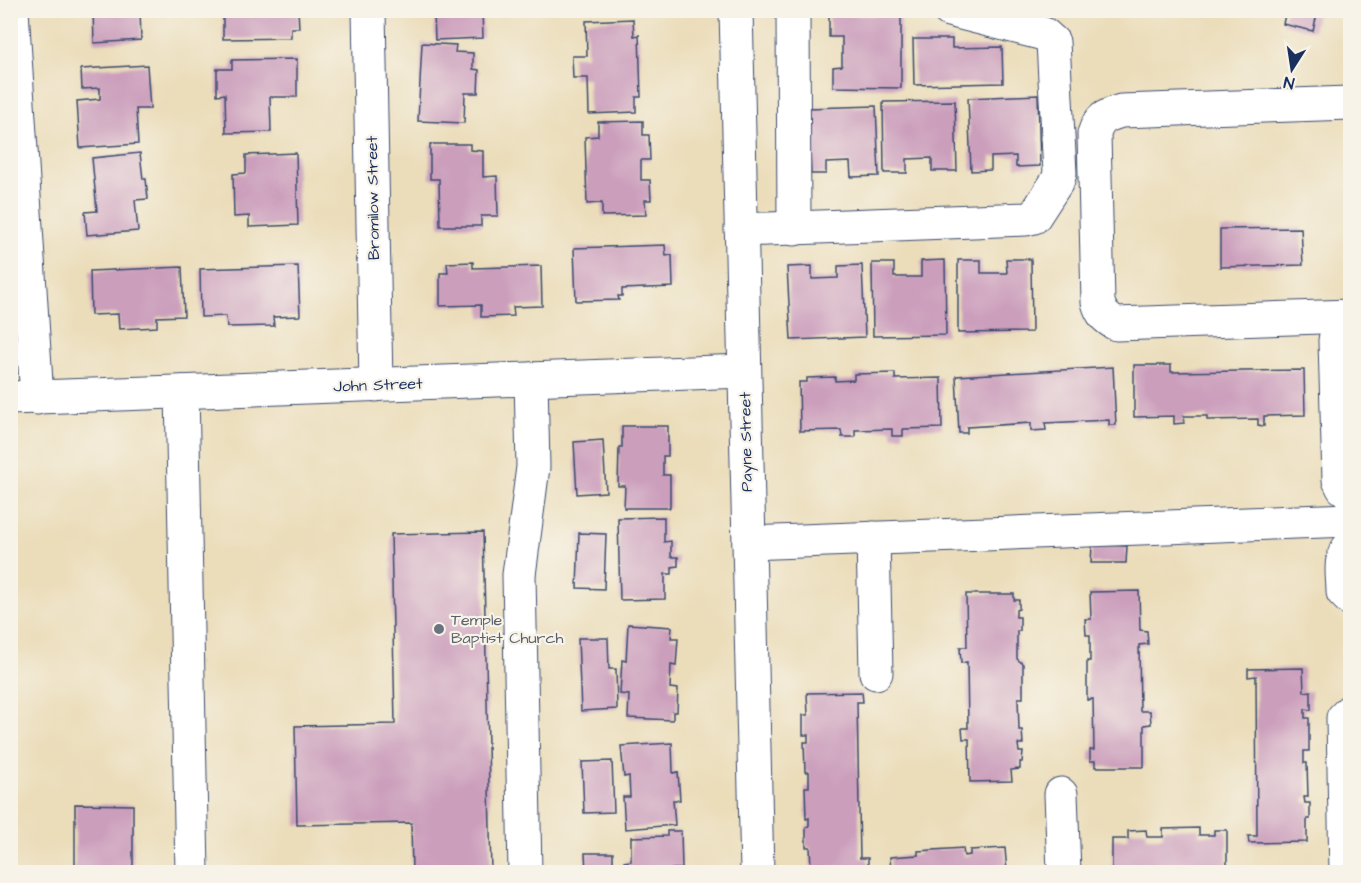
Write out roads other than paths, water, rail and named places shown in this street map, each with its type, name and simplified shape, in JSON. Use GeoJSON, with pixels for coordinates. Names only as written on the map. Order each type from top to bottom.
{"type":"FeatureCollection","features":[{"type":"Feature","properties":{"kind":"street"},"geometry":{"type":"LineString","coordinates":[[12,10],[24,398]]}},
{"type":"Feature","properties":{"kind":"street","name":"Bromilow Street"},"geometry":{"type":"LineString","coordinates":[[369,10],[376,385]]}},
{"type":"Feature","properties":{"kind":"street","name":"Payne Street"},"geometry":{"type":"LineString","coordinates":[[736,10],[757,873]]}},
{"type":"Feature","properties":{"kind":"street"},"geometry":{"type":"LineString","coordinates":[[793,10],[794,228]]}},
{"type":"Feature","properties":{"kind":"street"},"geometry":{"type":"LineString","coordinates":[[741,230],[1034,217],[1058,180],[1060,173],[1053,42],[1044,33],[949,10]]}},
{"type":"Feature","properties":{"kind":"street"},"geometry":{"type":"LineString","coordinates":[[1350,103],[1121,111],[1107,116],[1098,123],[1094,134],[1098,302],[1101,312],[1107,319],[1116,324],[1350,316]]}},
{"type":"Feature","properties":{"kind":"street"},"geometry":{"type":"LineString","coordinates":[[1350,321],[1336,334],[1335,341],[1339,480],[1343,488],[1350,493]]}},
{"type":"Feature","properties":{"kind":"street","name":"John Street"},"geometry":{"type":"LineString","coordinates":[[24,398],[744,371]]}},
{"type":"Feature","properties":{"kind":"street"},"geometry":{"type":"LineString","coordinates":[[525,873],[519,575],[533,467],[531,379]]}},
{"type":"Feature","properties":{"kind":"street"},"geometry":{"type":"LineString","coordinates":[[182,392],[192,873]]}},
{"type":"Feature","properties":{"kind":"street"},"geometry":{"type":"LineString","coordinates":[[749,543],[1350,520]]}},
{"type":"Feature","properties":{"kind":"street"},"geometry":{"type":"LineString","coordinates":[[873,538],[876,673]]}},
{"type":"Feature","properties":{"kind":"street"},"geometry":{"type":"LineString","coordinates":[[1350,546],[1344,552],[1342,559],[1343,592],[1350,599]]}},
{"type":"Feature","properties":{"kind":"street"},"geometry":{"type":"LineString","coordinates":[[1346,873],[1343,718],[1350,711]]}},
{"type":"Feature","properties":{"kind":"street"},"geometry":{"type":"LineString","coordinates":[[1061,794],[1064,873]]}},
{"type":"Feature","properties":{"kind":"place","name":"Temple Baptist Church"},"geometry":{"type":"Point","coordinates":[439,629]}}]}
